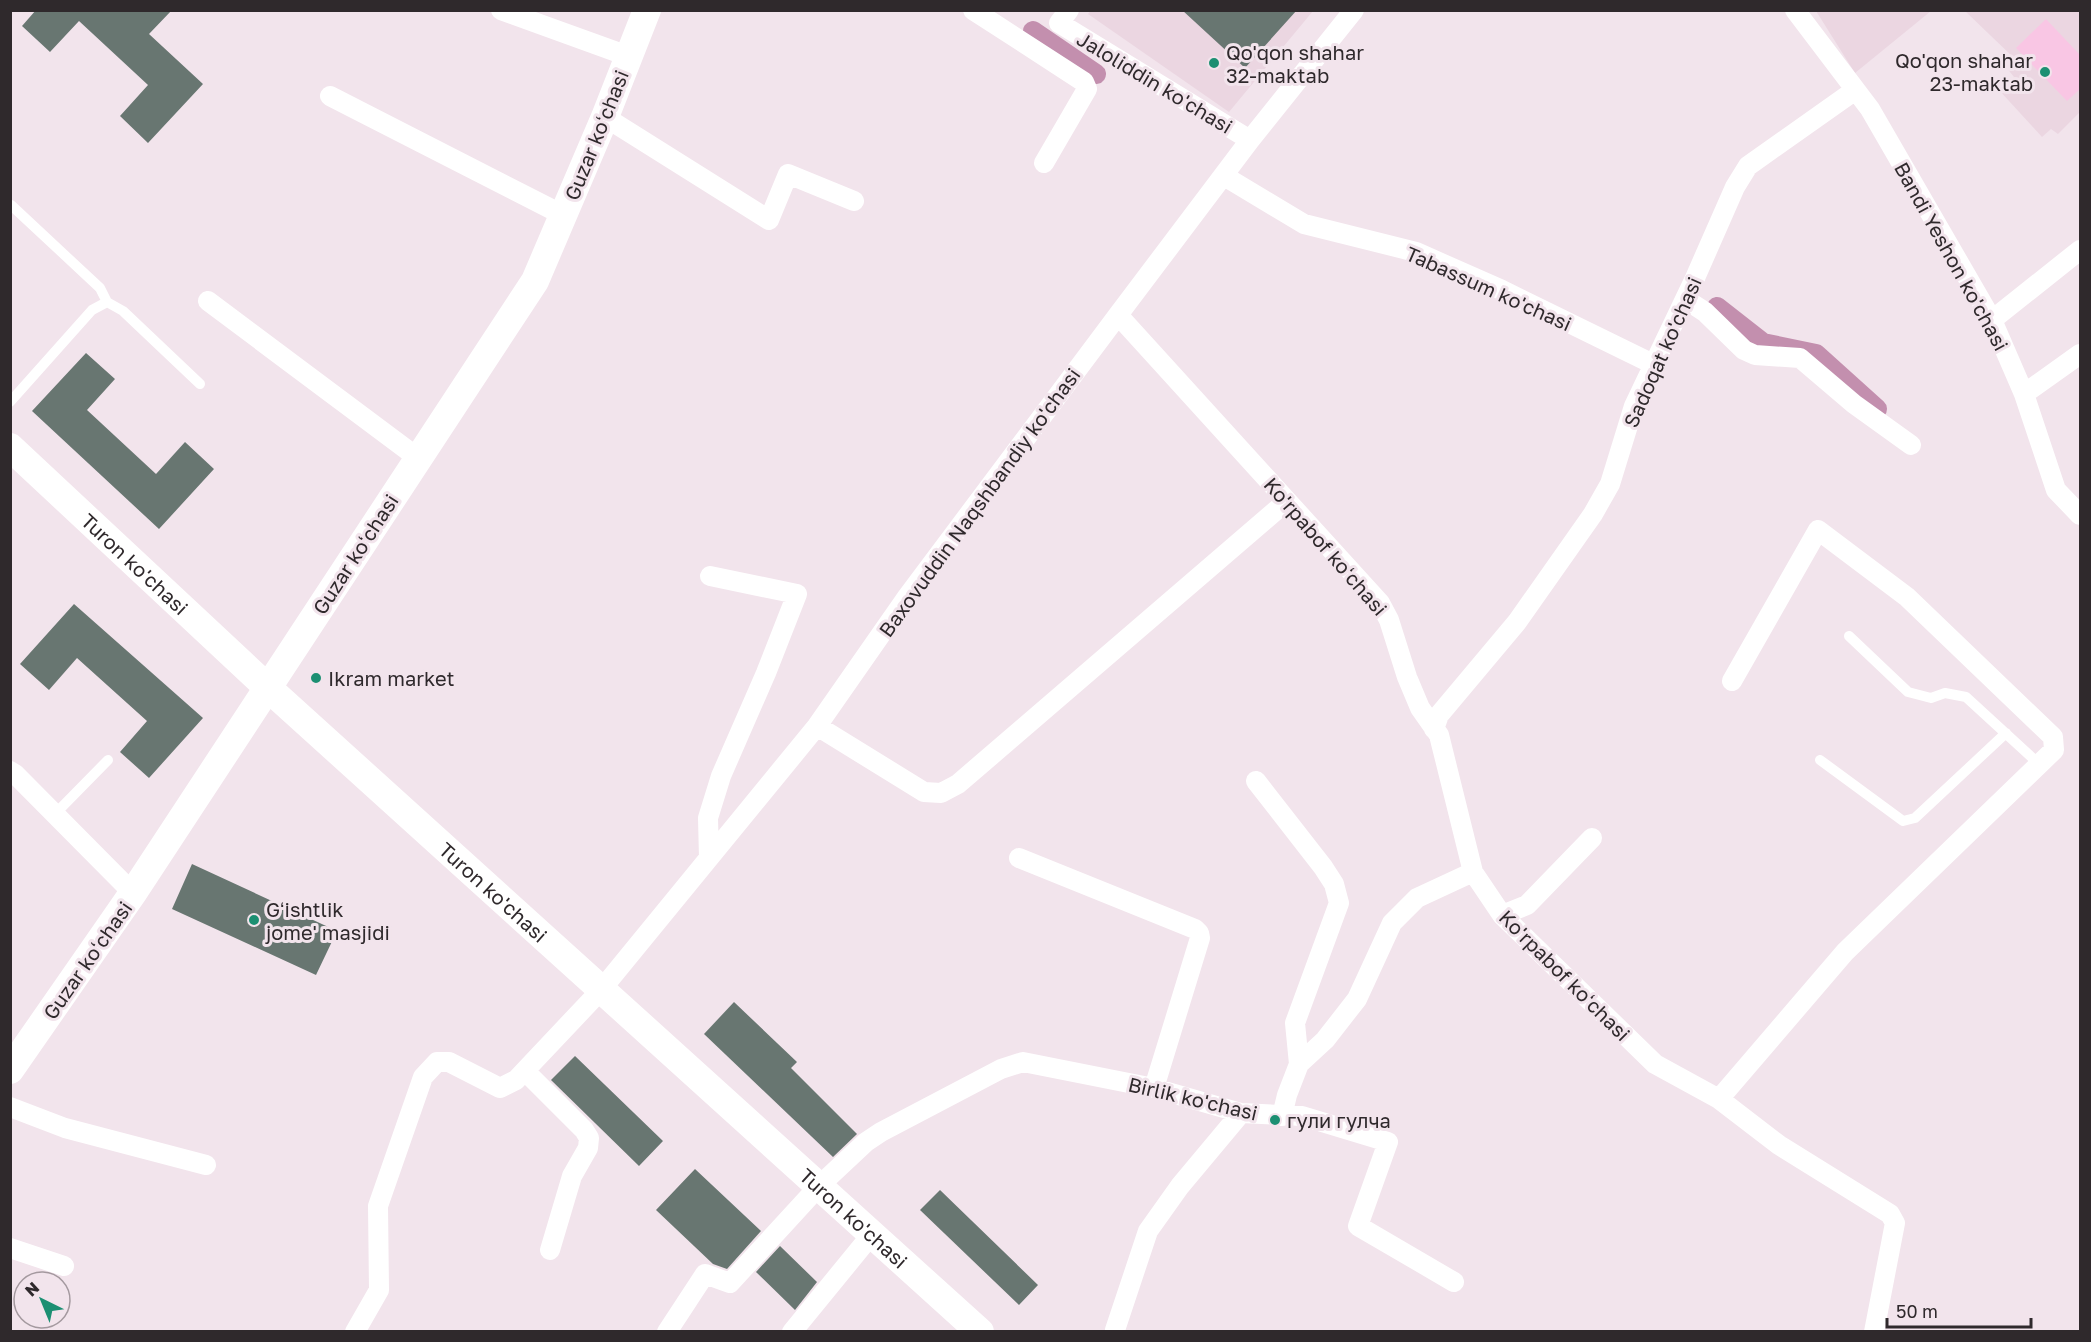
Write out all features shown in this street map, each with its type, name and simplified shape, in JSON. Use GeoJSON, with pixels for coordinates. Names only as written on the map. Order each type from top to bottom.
{"type":"FeatureCollection","features":[{"type":"Feature","properties":{"kind":"main road","name":"Guzar koʻchasi"},"geometry":{"type":"LineString","coordinates":[[10,1070],[133,892],[535,281],[605,117],[646,10]]}},
{"type":"Feature","properties":{"kind":"main road","name":"Turon ko'chasi"},"geometry":{"type":"LineString","coordinates":[[10,447],[267,687],[980,1332]]}},
{"type":"Feature","properties":{"kind":"street"},"geometry":{"type":"LineString","coordinates":[[501,10],[628,56]]}},
{"type":"Feature","properties":{"kind":"street","name":"Jaloliddin ko'chasi"},"geometry":{"type":"LineString","coordinates":[[973,10],[1084,82],[1087,89],[1044,163]]}},
{"type":"Feature","properties":{"kind":"street","name":"Baxovuddin Naqshbandiy ko'chasi"},"geometry":{"type":"LineString","coordinates":[[355,1332],[379,1290],[378,1206],[423,1077],[437,1062],[449,1062],[500,1088],[516,1080],[600,990],[817,726],[907,597],[1118,315],[1250,140],[1354,10]]}},
{"type":"Feature","properties":{"kind":"street","name":"Bandi Yeshon ko'chasi"},"geometry":{"type":"LineString","coordinates":[[1795,10],[1854,91],[1870,109],[1992,320],[2024,394],[2056,490],[2080,515]]}},
{"type":"Feature","properties":{"kind":"street","name":"Jaloliddin ko'chasi"},"geometry":{"type":"LineString","coordinates":[[1064,17],[1250,140]]}},
{"type":"Feature","properties":{"kind":"street","name":"Sadoqat ko'chasi"},"geometry":{"type":"LineString","coordinates":[[1434,729],[1439,715],[1517,622],[1593,514],[1610,484],[1634,406],[1655,365],[1734,187],[1748,166],[1854,91]]}},
{"type":"Feature","properties":{"kind":"street"},"geometry":{"type":"LineString","coordinates":[[330,96],[563,216]]}},
{"type":"Feature","properties":{"kind":"street"},"geometry":{"type":"LineString","coordinates":[[605,117],[769,220],[788,174],[854,201]]}},
{"type":"Feature","properties":{"kind":"street","name":"Tabassum ko'chasi"},"geometry":{"type":"LineString","coordinates":[[1224,176],[1304,224],[1416,252],[1502,290],[1655,365]]}},
{"type":"Feature","properties":{"kind":"street"},"geometry":{"type":"LineString","coordinates":[[1992,320],[2080,250]]}},
{"type":"Feature","properties":{"kind":"street"},"geometry":{"type":"LineString","coordinates":[[1685,299],[1706,312],[1744,350],[1755,355],[1800,358],[1854,404],[1911,445]]}},
{"type":"Feature","properties":{"kind":"street"},"geometry":{"type":"LineString","coordinates":[[208,301],[418,458]]}},
{"type":"Feature","properties":{"kind":"street","name":"Ko'rpabof koʻchasi"},"geometry":{"type":"LineString","coordinates":[[1118,315],[1380,603],[1389,620],[1420,708],[1439,735],[1473,872],[1502,915],[1655,1064],[1719,1099],[1779,1145],[1894,1218],[1895,1223],[1874,1332]]}},
{"type":"Feature","properties":{"kind":"street"},"geometry":{"type":"LineString","coordinates":[[2024,394],[2080,354]]}},
{"type":"Feature","properties":{"kind":"street"},"geometry":{"type":"LineString","coordinates":[[817,726],[924,792],[940,793],[958,784],[1287,501]]}},
{"type":"Feature","properties":{"kind":"street"},"geometry":{"type":"LineString","coordinates":[[1719,1099],[1845,952],[2054,750],[2053,737],[1907,597],[1818,530],[1732,681]]}},
{"type":"Feature","properties":{"kind":"street"},"geometry":{"type":"LineString","coordinates":[[708,858],[708,818],[721,776],[766,673],[797,594],[710,576]]}},
{"type":"Feature","properties":{"kind":"street"},"geometry":{"type":"LineString","coordinates":[[10,771],[133,892]]}},
{"type":"Feature","properties":{"kind":"street"},"geometry":{"type":"LineString","coordinates":[[1256,781],[1323,867],[1334,884],[1339,903],[1295,1023],[1299,1064]]}},
{"type":"Feature","properties":{"kind":"street"},"geometry":{"type":"LineString","coordinates":[[1502,915],[1527,905],[1592,837]]}},
{"type":"Feature","properties":{"kind":"street"},"geometry":{"type":"LineString","coordinates":[[1019,858],[1195,929],[1199,933],[1200,938],[1154,1088]]}},
{"type":"Feature","properties":{"kind":"street","name":"Birlik ko'chasi"},"geometry":{"type":"LineString","coordinates":[[667,1332],[705,1274],[730,1283],[819,1186],[867,1142],[881,1132],[1011,1065],[1023,1062],[1154,1088],[1241,1113],[1282,1116],[1299,1064],[1325,1040],[1357,999],[1392,923],[1418,898],[1473,872]]}},
{"type":"Feature","properties":{"kind":"street"},"geometry":{"type":"LineString","coordinates":[[525,1071],[584,1130],[589,1138],[588,1148],[572,1176],[550,1250]]}},
{"type":"Feature","properties":{"kind":"street"},"geometry":{"type":"LineString","coordinates":[[10,1107],[66,1128],[206,1165]]}},
{"type":"Feature","properties":{"kind":"street"},"geometry":{"type":"LineString","coordinates":[[1115,1330],[1148,1231],[1180,1186],[1241,1113]]}},
{"type":"Feature","properties":{"kind":"street"},"geometry":{"type":"LineString","coordinates":[[1282,1116],[1302,1116],[1388,1142],[1358,1226],[1454,1282]]}},
{"type":"Feature","properties":{"kind":"street"},"geometry":{"type":"LineString","coordinates":[[792,1332],[872,1234]]}},
{"type":"Feature","properties":{"kind":"street"},"geometry":{"type":"LineString","coordinates":[[10,1248],[64,1266]]}},
{"type":"Feature","properties":{"kind":"lane"},"geometry":{"type":"LineString","coordinates":[[11,205],[100,288],[107,302],[123,312],[200,384]]}},
{"type":"Feature","properties":{"kind":"lane"},"geometry":{"type":"LineString","coordinates":[[10,402],[92,310],[107,302]]}},
{"type":"Feature","properties":{"kind":"lane"},"geometry":{"type":"LineString","coordinates":[[1849,636],[1908,692],[1931,698],[1945,693],[1966,697],[2039,764]]}},
{"type":"Feature","properties":{"kind":"lane"},"geometry":{"type":"LineString","coordinates":[[1820,760],[1903,821],[1915,818],[2006,733]]}},
{"type":"Feature","properties":{"kind":"lane"},"geometry":{"type":"LineString","coordinates":[[55,814],[108,760]]}},
{"type":"Feature","properties":{"kind":"shaded area","name":"Qo'qon shahar 32-maktab"},"geometry":{"type":"Polygon","coordinates":[[[1091,10],[1313,11],[1229,112],[1088,14],[1091,10]]]}},
{"type":"Feature","properties":{"kind":"shaded area","name":"Qo'qon shahar 23-maktab"},"geometry":{"type":"Polygon","coordinates":[[[1816,11],[1931,11],[1855,73],[1816,11]]]}},
{"type":"Feature","properties":{"kind":"shaded area","name":"Qo'qon shahar 23-maktab"},"geometry":{"type":"Polygon","coordinates":[[[1965,11],[2080,11],[2080,112],[2058,134],[2051,129],[2042,137],[1998,89],[2014,77],[2006,67],[2015,59],[1965,11]]]}},
{"type":"Feature","properties":{"kind":"shaded area"},"geometry":{"type":"Polygon","coordinates":[[[2046,19],[2080,55],[2080,89],[2067,101],[2016,48],[2046,19]]]}},
{"type":"Feature","properties":{"kind":"building"},"geometry":{"type":"Polygon","coordinates":[[[36,10],[172,10],[149,34],[203,84],[148,143],[120,116],[148,85],[79,21],[50,52],[22,26],[36,10]]]}},
{"type":"Feature","properties":{"kind":"building"},"geometry":{"type":"Polygon","coordinates":[[[1182,10],[1297,10],[1245,68],[1182,10]]]}},
{"type":"Feature","properties":{"kind":"building"},"geometry":{"type":"Polygon","coordinates":[[[86,353],[115,379],[87,410],[156,474],[185,442],[214,469],[159,529],[32,411],[86,353]]]}},
{"type":"Feature","properties":{"kind":"building"},"geometry":{"type":"Polygon","coordinates":[[[74,604],[203,718],[149,778],[120,752],[147,721],[77,658],[49,690],[20,664],[74,604]]]}},
{"type":"Feature","properties":{"kind":"building","name":"Gʻishtlik jome' masjidi"},"geometry":{"type":"Polygon","coordinates":[[[192,864],[337,931],[316,975],[172,909],[192,864]]]}},
{"type":"Feature","properties":{"kind":"building"},"geometry":{"type":"Polygon","coordinates":[[[734,1002],[797,1062],[791,1068],[857,1134],[833,1157],[704,1034],[734,1002]]]}},
{"type":"Feature","properties":{"kind":"building"},"geometry":{"type":"Polygon","coordinates":[[[575,1056],[663,1141],[639,1166],[551,1080],[575,1056]]]}},
{"type":"Feature","properties":{"kind":"building"},"geometry":{"type":"Polygon","coordinates":[[[695,1169],[761,1231],[727,1269],[713,1264],[656,1210],[695,1169]]]}},
{"type":"Feature","properties":{"kind":"building"},"geometry":{"type":"Polygon","coordinates":[[[940,1190],[1038,1285],[1019,1305],[920,1210],[940,1190]]]}},
{"type":"Feature","properties":{"kind":"building"},"geometry":{"type":"Polygon","coordinates":[[[780,1246],[817,1282],[795,1310],[756,1272],[780,1246]]]}},
{"type":"Feature","properties":{"kind":"waterway"},"geometry":{"type":"LineString","coordinates":[[1033,31],[1096,74]]}},
{"type":"Feature","properties":{"kind":"waterway"},"geometry":{"type":"LineString","coordinates":[[1717,307],[1763,343],[1816,354],[1877,409]]}},
{"type":"Feature","properties":{"kind":"place","name":"Qo'qon shahar 32-maktab"},"geometry":{"type":"Point","coordinates":[1214,63]}},
{"type":"Feature","properties":{"kind":"place","name":"Qo'qon shahar 23-maktab"},"geometry":{"type":"Point","coordinates":[2045,72]}},
{"type":"Feature","properties":{"kind":"place","name":"Ikram market"},"geometry":{"type":"Point","coordinates":[316,678]}},
{"type":"Feature","properties":{"kind":"place","name":"Gʻishtlik jome' masjidi"},"geometry":{"type":"Point","coordinates":[254,920]}},
{"type":"Feature","properties":{"kind":"place","name":"гули гулча"},"geometry":{"type":"Point","coordinates":[1275,1120]}}]}
